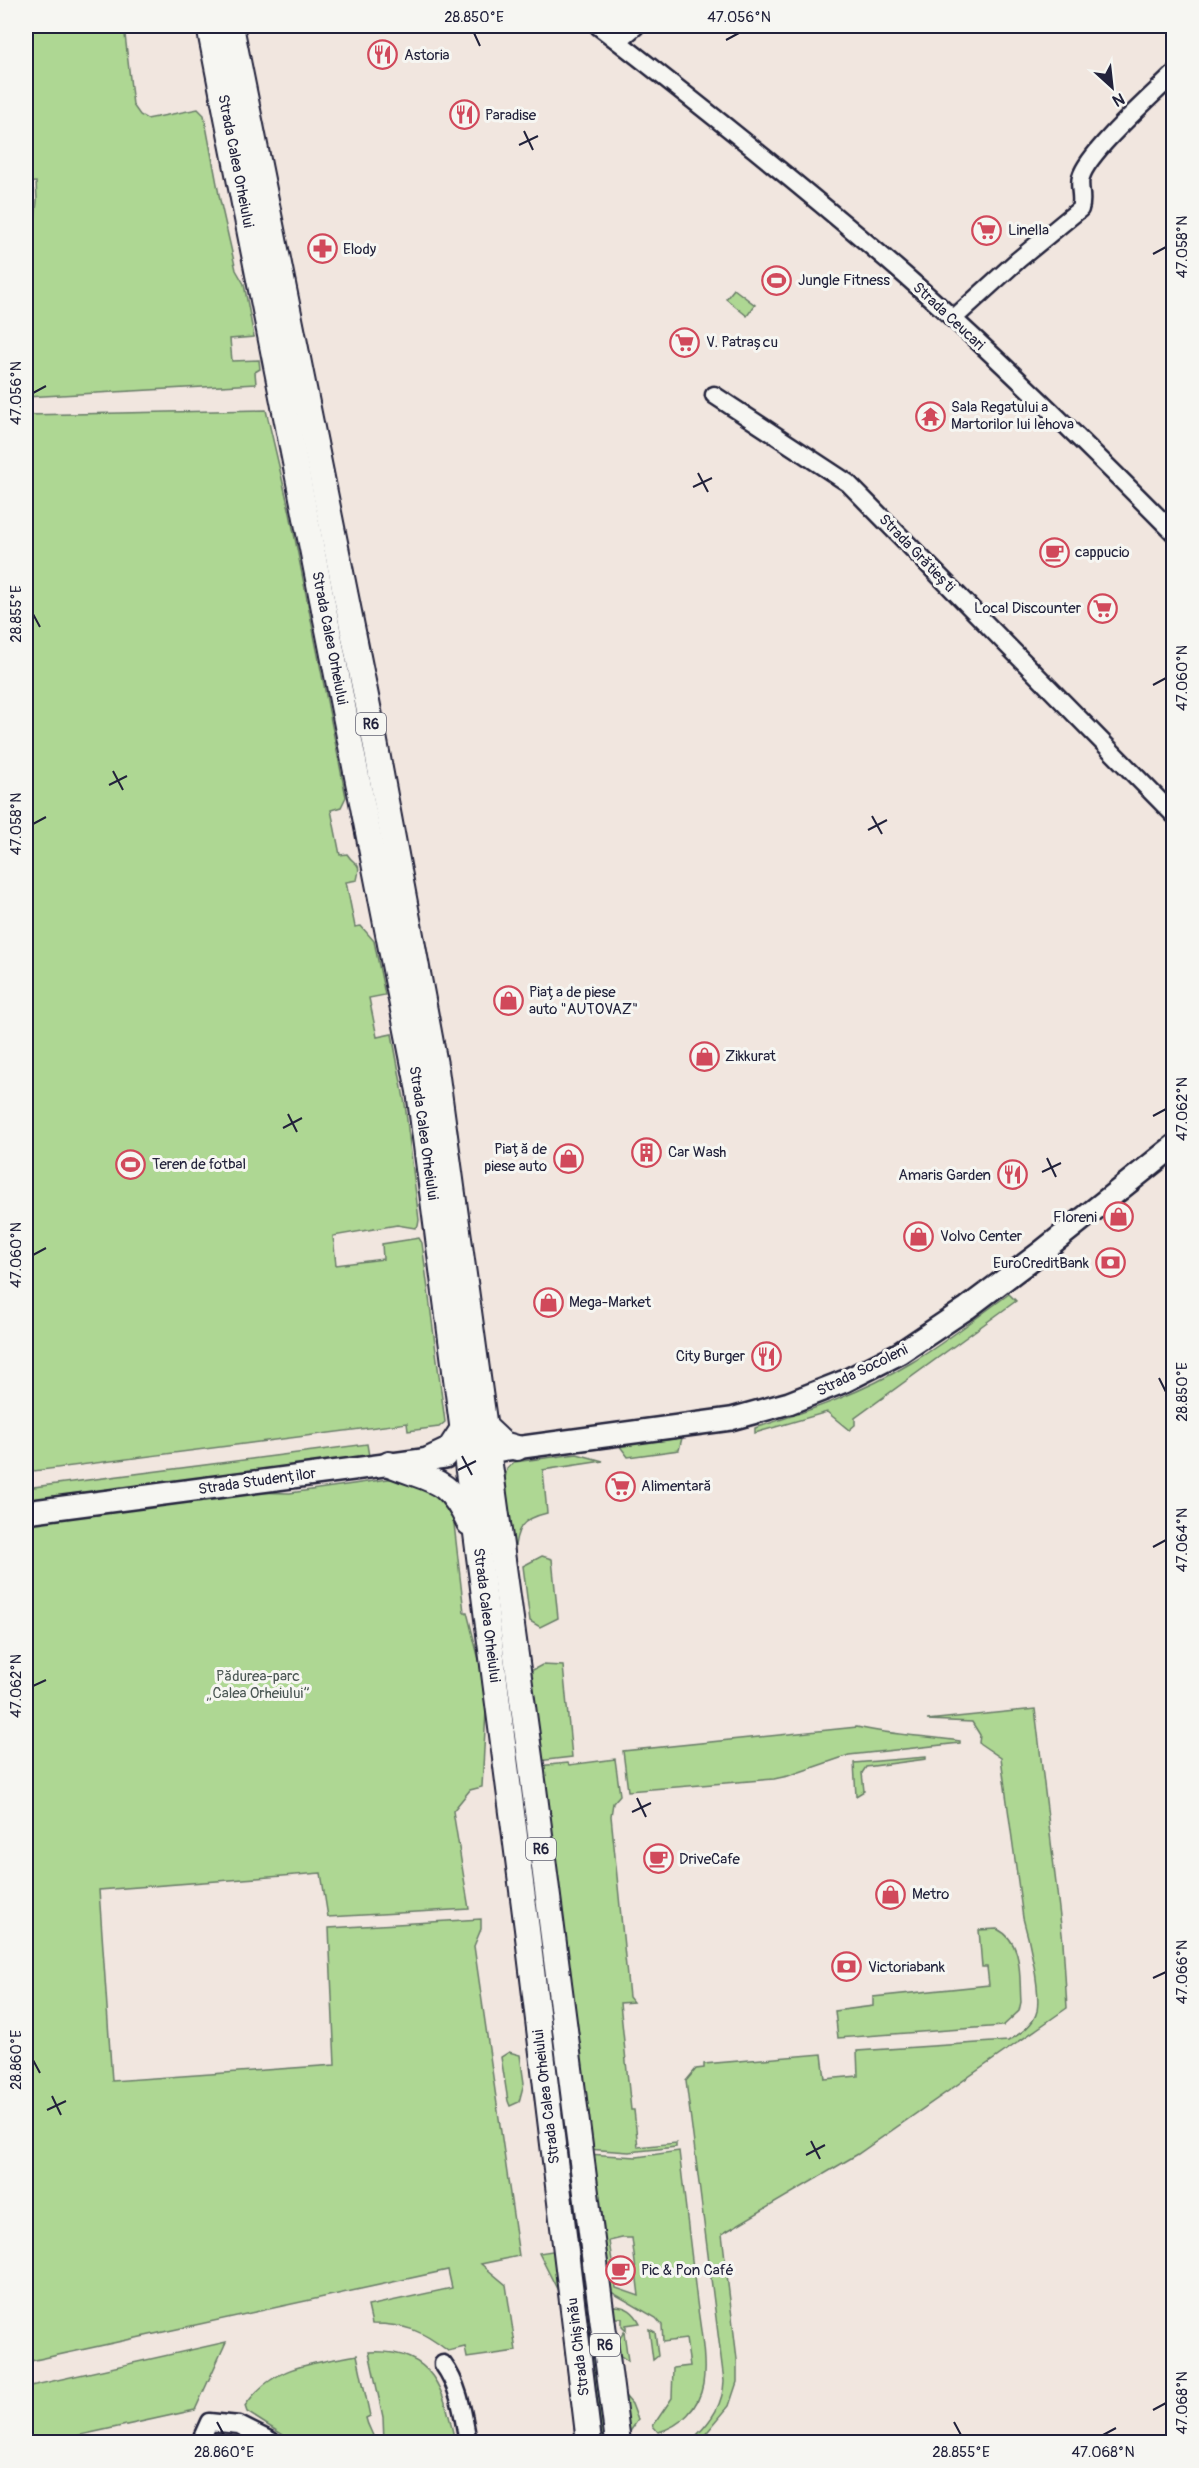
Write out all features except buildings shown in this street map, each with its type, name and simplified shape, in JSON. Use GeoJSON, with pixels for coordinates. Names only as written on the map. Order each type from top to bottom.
{"type":"FeatureCollection","features":[{"type":"Feature","properties":{"kind":"highway","name":"Strada Calea Orheiului"},"geometry":{"type":"LineString","coordinates":[[209,26],[382,839],[436,1070],[486,1428],[477,1453],[478,1542],[566,2252]]}},
{"type":"Feature","properties":{"kind":"highway","name":"Strada Calea Orheiului"},"geometry":{"type":"LineString","coordinates":[[231,26],[382,839],[419,1090],[462,1430],[477,1453],[544,1869],[592,2247]]}},
{"type":"Feature","properties":{"kind":"highway"},"geometry":{"type":"LineString","coordinates":[[486,1428],[503,1444],[517,1448]]}},
{"type":"Feature","properties":{"kind":"highway"},"geometry":{"type":"LineString","coordinates":[[430,1459],[449,1449],[462,1430]]}},
{"type":"Feature","properties":{"kind":"highway"},"geometry":{"type":"LineString","coordinates":[[389,1464],[433,1480],[448,1490],[459,1502],[478,1542]]}},
{"type":"Feature","properties":{"kind":"highway"},"geometry":{"type":"LineString","coordinates":[[519,1873],[544,1869]]}},
{"type":"Feature","properties":{"kind":"highway","name":"Strada Chișinău"},"geometry":{"type":"LineString","coordinates":[[592,2247],[618,2442]]}},
{"type":"Feature","properties":{"kind":"highway","name":"Strada Chișinău"},"geometry":{"type":"LineString","coordinates":[[566,2252],[589,2442]]}},
{"type":"Feature","properties":{"kind":"main road","name":"Strada Socoleni"},"geometry":{"type":"LineString","coordinates":[[477,1453],[731,1419],[789,1403],[845,1381],[900,1353],[967,1308],[1040,1253],[1173,1146]]}},
{"type":"Feature","properties":{"kind":"main road","name":"Strada Studenților"},"geometry":{"type":"LineString","coordinates":[[26,1512],[477,1453]]}},
{"type":"Feature","properties":{"kind":"street","name":"Strada Ceucari"},"geometry":{"type":"LineString","coordinates":[[598,26],[783,173],[953,319],[1173,533]]}},
{"type":"Feature","properties":{"kind":"street"},"geometry":{"type":"LineString","coordinates":[[618,41],[636,26]]}},
{"type":"Feature","properties":{"kind":"street"},"geometry":{"type":"LineString","coordinates":[[953,319],[1018,260],[1080,209],[1082,203],[1080,179],[1086,166],[1130,116],[1173,74]]}},
{"type":"Feature","properties":{"kind":"street","name":"Strada Grătiești"},"geometry":{"type":"LineString","coordinates":[[714,395],[848,483],[1173,815]]}},
{"type":"Feature","properties":{"kind":"street"},"geometry":{"type":"LineString","coordinates":[[443,2364],[452,2376],[468,2442]]}},
{"type":"Feature","properties":{"kind":"street"},"geometry":{"type":"LineString","coordinates":[[200,2442],[208,2422],[239,2424],[271,2441]]}},
{"type":"Feature","properties":{"kind":"green space"},"geometry":{"type":"Polygon","coordinates":[[[26,26],[124,26],[133,105],[140,115],[147,119],[198,109],[204,115],[220,200],[236,270],[244,284],[254,337],[230,339],[232,361],[259,360],[260,369],[255,372],[256,384],[26,397],[26,314],[37,200],[36,182],[26,183],[26,26]]]}},
{"type":"Feature","properties":{"kind":"green space"},"geometry":{"type":"Polygon","coordinates":[[[734,289],[755,305],[747,316],[726,299],[734,289]]]}},
{"type":"Feature","properties":{"kind":"green space"},"geometry":{"type":"Polygon","coordinates":[[[266,410],[290,513],[346,797],[341,807],[331,810],[340,855],[347,854],[359,869],[357,880],[346,882],[355,927],[361,926],[374,941],[385,995],[369,998],[377,1037],[392,1034],[405,1104],[419,1220],[415,1228],[397,1225],[333,1236],[336,1265],[383,1259],[382,1244],[419,1238],[422,1243],[445,1422],[439,1427],[408,1431],[407,1423],[26,1472],[26,415],[266,410]]]}},
{"type":"Feature","properties":{"kind":"green space"},"geometry":{"type":"Polygon","coordinates":[[[1009,1294],[1016,1301],[855,1418],[855,1425],[849,1430],[827,1412],[755,1433],[755,1428],[835,1400],[892,1374],[936,1347],[1009,1294]]]}},
{"type":"Feature","properties":{"kind":"green space"},"geometry":{"type":"Polygon","coordinates":[[[682,1438],[679,1450],[628,1457],[619,1445],[682,1438]]]}},
{"type":"Feature","properties":{"kind":"green space"},"geometry":{"type":"Polygon","coordinates":[[[367,1444],[369,1456],[26,1502],[26,1488],[367,1444]]]}},
{"type":"Feature","properties":{"kind":"green space"},"geometry":{"type":"Polygon","coordinates":[[[577,1454],[603,1461],[543,1470],[547,1513],[531,1518],[518,1531],[514,1555],[505,1478],[507,1469],[514,1462],[577,1454]]]}},
{"type":"Feature","properties":{"kind":"green space","name":"Pădurea-parc „Calea Orheiului”"},"geometry":{"type":"Polygon","coordinates":[[[395,1478],[439,1488],[453,1515],[464,1612],[467,1612],[480,1664],[486,1710],[482,1787],[470,1790],[453,1811],[469,1909],[328,1917],[321,1873],[99,1890],[112,2081],[335,2065],[329,1928],[481,1919],[481,1929],[474,1946],[519,2256],[481,2264],[506,2285],[516,2351],[467,2358],[465,2347],[448,2351],[430,2338],[413,2330],[394,2325],[372,2324],[368,2306],[452,2288],[448,2270],[26,2362],[26,1521],[247,1492],[290,1493],[395,1478]]]}},
{"type":"Feature","properties":{"kind":"green space"},"geometry":{"type":"Polygon","coordinates":[[[542,1556],[552,1559],[558,1618],[540,1627],[530,1621],[523,1566],[542,1556]]]}},
{"type":"Feature","properties":{"kind":"green space"},"geometry":{"type":"Polygon","coordinates":[[[542,1665],[563,1666],[572,1757],[538,1761],[529,1672],[542,1665]]]}},
{"type":"Feature","properties":{"kind":"green space"},"geometry":{"type":"Polygon","coordinates":[[[1035,1709],[1063,1942],[1067,2008],[858,2154],[722,2234],[737,2359],[737,2382],[729,2406],[699,2442],[696,2436],[716,2411],[724,2381],[686,2081],[696,2069],[704,2068],[704,2064],[822,2054],[825,2079],[858,2076],[857,2051],[1008,2041],[1030,2025],[1037,2011],[1036,1978],[1023,1918],[1001,1758],[979,1743],[980,1735],[972,1722],[927,1720],[1035,1709]]]}},
{"type":"Feature","properties":{"kind":"green space"},"geometry":{"type":"Polygon","coordinates":[[[857,1727],[960,1741],[960,1743],[849,1755],[774,1779],[628,1791],[623,1751],[857,1727]]]}},
{"type":"Feature","properties":{"kind":"green space"},"geometry":{"type":"Polygon","coordinates":[[[926,1757],[926,1759],[866,1767],[862,1773],[864,1791],[856,1796],[854,1763],[926,1757]]]}},
{"type":"Feature","properties":{"kind":"green space"},"geometry":{"type":"Polygon","coordinates":[[[615,1759],[620,1795],[613,1803],[611,1816],[629,1997],[633,2002],[620,2003],[631,2110],[634,2110],[638,2147],[676,2143],[676,2147],[629,2152],[587,2149],[538,1766],[568,1763],[569,1765],[615,1759]]]}},
{"type":"Feature","properties":{"kind":"green space"},"geometry":{"type":"Polygon","coordinates":[[[530,1889],[536,1892],[608,2442],[603,2442],[530,1889]]]}},
{"type":"Feature","properties":{"kind":"green space"},"geometry":{"type":"Polygon","coordinates":[[[997,1929],[1012,1942],[1020,1971],[1019,2011],[1003,2026],[838,2038],[835,2011],[873,2006],[873,1997],[989,1985],[987,1967],[982,1967],[979,1930],[997,1929]]]}},
{"type":"Feature","properties":{"kind":"green space"},"geometry":{"type":"Polygon","coordinates":[[[509,2052],[520,2055],[524,2083],[519,2102],[510,2106],[501,2057],[509,2052]]]}},
{"type":"Feature","properties":{"kind":"green space"},"geometry":{"type":"Polygon","coordinates":[[[679,2151],[704,2354],[703,2384],[698,2401],[681,2421],[658,2432],[653,2426],[672,2398],[673,2368],[690,2366],[686,2339],[663,2342],[662,2325],[656,2318],[606,2289],[587,2154],[637,2157],[679,2151]],[[632,2238],[609,2241],[616,2288],[639,2296],[632,2238]]]}},
{"type":"Feature","properties":{"kind":"green space"},"geometry":{"type":"Polygon","coordinates":[[[558,2250],[560,2295],[539,2253],[558,2250]]]}},
{"type":"Feature","properties":{"kind":"green space"},"geometry":{"type":"Polygon","coordinates":[[[614,2306],[630,2310],[640,2323],[626,2325],[626,2330],[622,2326],[622,2318],[613,2318],[611,2308],[614,2306]]]}},
{"type":"Feature","properties":{"kind":"green space"},"geometry":{"type":"Polygon","coordinates":[[[649,2329],[655,2332],[658,2356],[653,2360],[649,2329]]]}},
{"type":"Feature","properties":{"kind":"green space"},"geometry":{"type":"Polygon","coordinates":[[[624,2332],[628,2361],[618,2354],[615,2345],[624,2332]]]}},
{"type":"Feature","properties":{"kind":"green space"},"geometry":{"type":"Polygon","coordinates":[[[226,2342],[195,2410],[49,2442],[26,2442],[26,2387],[226,2342]]]}},
{"type":"Feature","properties":{"kind":"green space"},"geometry":{"type":"Polygon","coordinates":[[[369,2352],[391,2353],[408,2357],[422,2365],[440,2390],[455,2442],[384,2442],[383,2417],[369,2352]]]}},
{"type":"Feature","properties":{"kind":"green space"},"geometry":{"type":"Polygon","coordinates":[[[357,2355],[370,2416],[366,2418],[375,2442],[294,2442],[247,2412],[245,2406],[256,2392],[280,2374],[309,2364],[357,2355]]]}},
{"type":"Feature","properties":{"kind":"green space"},"geometry":{"type":"Polygon","coordinates":[[[626,2397],[632,2404],[638,2420],[629,2433],[626,2431],[622,2399],[626,2397]]]}},
{"type":"Feature","properties":{"kind":"waterway"},"geometry":{"type":"LineString","coordinates":[[26,757],[30,770]]}},
{"type":"Feature","properties":{"kind":"place","name":"Astoria"},"geometry":{"type":"Point","coordinates":[383,55]}},
{"type":"Feature","properties":{"kind":"place","name":"Paradise"},"geometry":{"type":"Point","coordinates":[464,115]}},
{"type":"Feature","properties":{"kind":"place","name":"Linella"},"geometry":{"type":"Point","coordinates":[987,230]}},
{"type":"Feature","properties":{"kind":"place","name":"Elody"},"geometry":{"type":"Point","coordinates":[322,249]}},
{"type":"Feature","properties":{"kind":"place","name":"Jungle Fitness"},"geometry":{"type":"Point","coordinates":[777,280]}},
{"type":"Feature","properties":{"kind":"place","name":"V. Patrașcu"},"geometry":{"type":"Point","coordinates":[685,342]}},
{"type":"Feature","properties":{"kind":"place","name":"Sala Regatului a Martorilor lui Iehova"},"geometry":{"type":"Point","coordinates":[930,416]}},
{"type":"Feature","properties":{"kind":"place","name":"cappucio"},"geometry":{"type":"Point","coordinates":[1054,552]}},
{"type":"Feature","properties":{"kind":"place","name":"Local Discounter"},"geometry":{"type":"Point","coordinates":[1102,608]}},
{"type":"Feature","properties":{"kind":"place","name":"Piața de piese auto \"AUTOVAZ\""},"geometry":{"type":"Point","coordinates":[508,1001]}},
{"type":"Feature","properties":{"kind":"place","name":"Zikkurat"},"geometry":{"type":"Point","coordinates":[704,1056]}},
{"type":"Feature","properties":{"kind":"place","name":"Car Wash"},"geometry":{"type":"Point","coordinates":[647,1152]}},
{"type":"Feature","properties":{"kind":"place","name":"Piață de piese auto"},"geometry":{"type":"Point","coordinates":[568,1158]}},
{"type":"Feature","properties":{"kind":"place","name":"Teren de fotbal"},"geometry":{"type":"Point","coordinates":[131,1164]}},
{"type":"Feature","properties":{"kind":"place","name":"Amaris Garden"},"geometry":{"type":"Point","coordinates":[1012,1175]}},
{"type":"Feature","properties":{"kind":"place","name":"Floreni"},"geometry":{"type":"Point","coordinates":[1118,1217]}},
{"type":"Feature","properties":{"kind":"place","name":"Volvo Center"},"geometry":{"type":"Point","coordinates":[919,1236]}},
{"type":"Feature","properties":{"kind":"place","name":"EuroCreditBank"},"geometry":{"type":"Point","coordinates":[1110,1263]}},
{"type":"Feature","properties":{"kind":"place","name":"Mega-Market"},"geometry":{"type":"Point","coordinates":[548,1302]}},
{"type":"Feature","properties":{"kind":"place","name":"City Burger"},"geometry":{"type":"Point","coordinates":[766,1356]}},
{"type":"Feature","properties":{"kind":"place","name":"Alimentară"},"geometry":{"type":"Point","coordinates":[620,1486]}},
{"type":"Feature","properties":{"kind":"place","name":"DriveCafe"},"geometry":{"type":"Point","coordinates":[658,1859]}},
{"type":"Feature","properties":{"kind":"place","name":"Metro"},"geometry":{"type":"Point","coordinates":[891,1894]}},
{"type":"Feature","properties":{"kind":"place","name":"Victoriabank"},"geometry":{"type":"Point","coordinates":[847,1967]}},
{"type":"Feature","properties":{"kind":"place","name":"Pic & Pon Café"},"geometry":{"type":"Point","coordinates":[620,2270]}}]}
